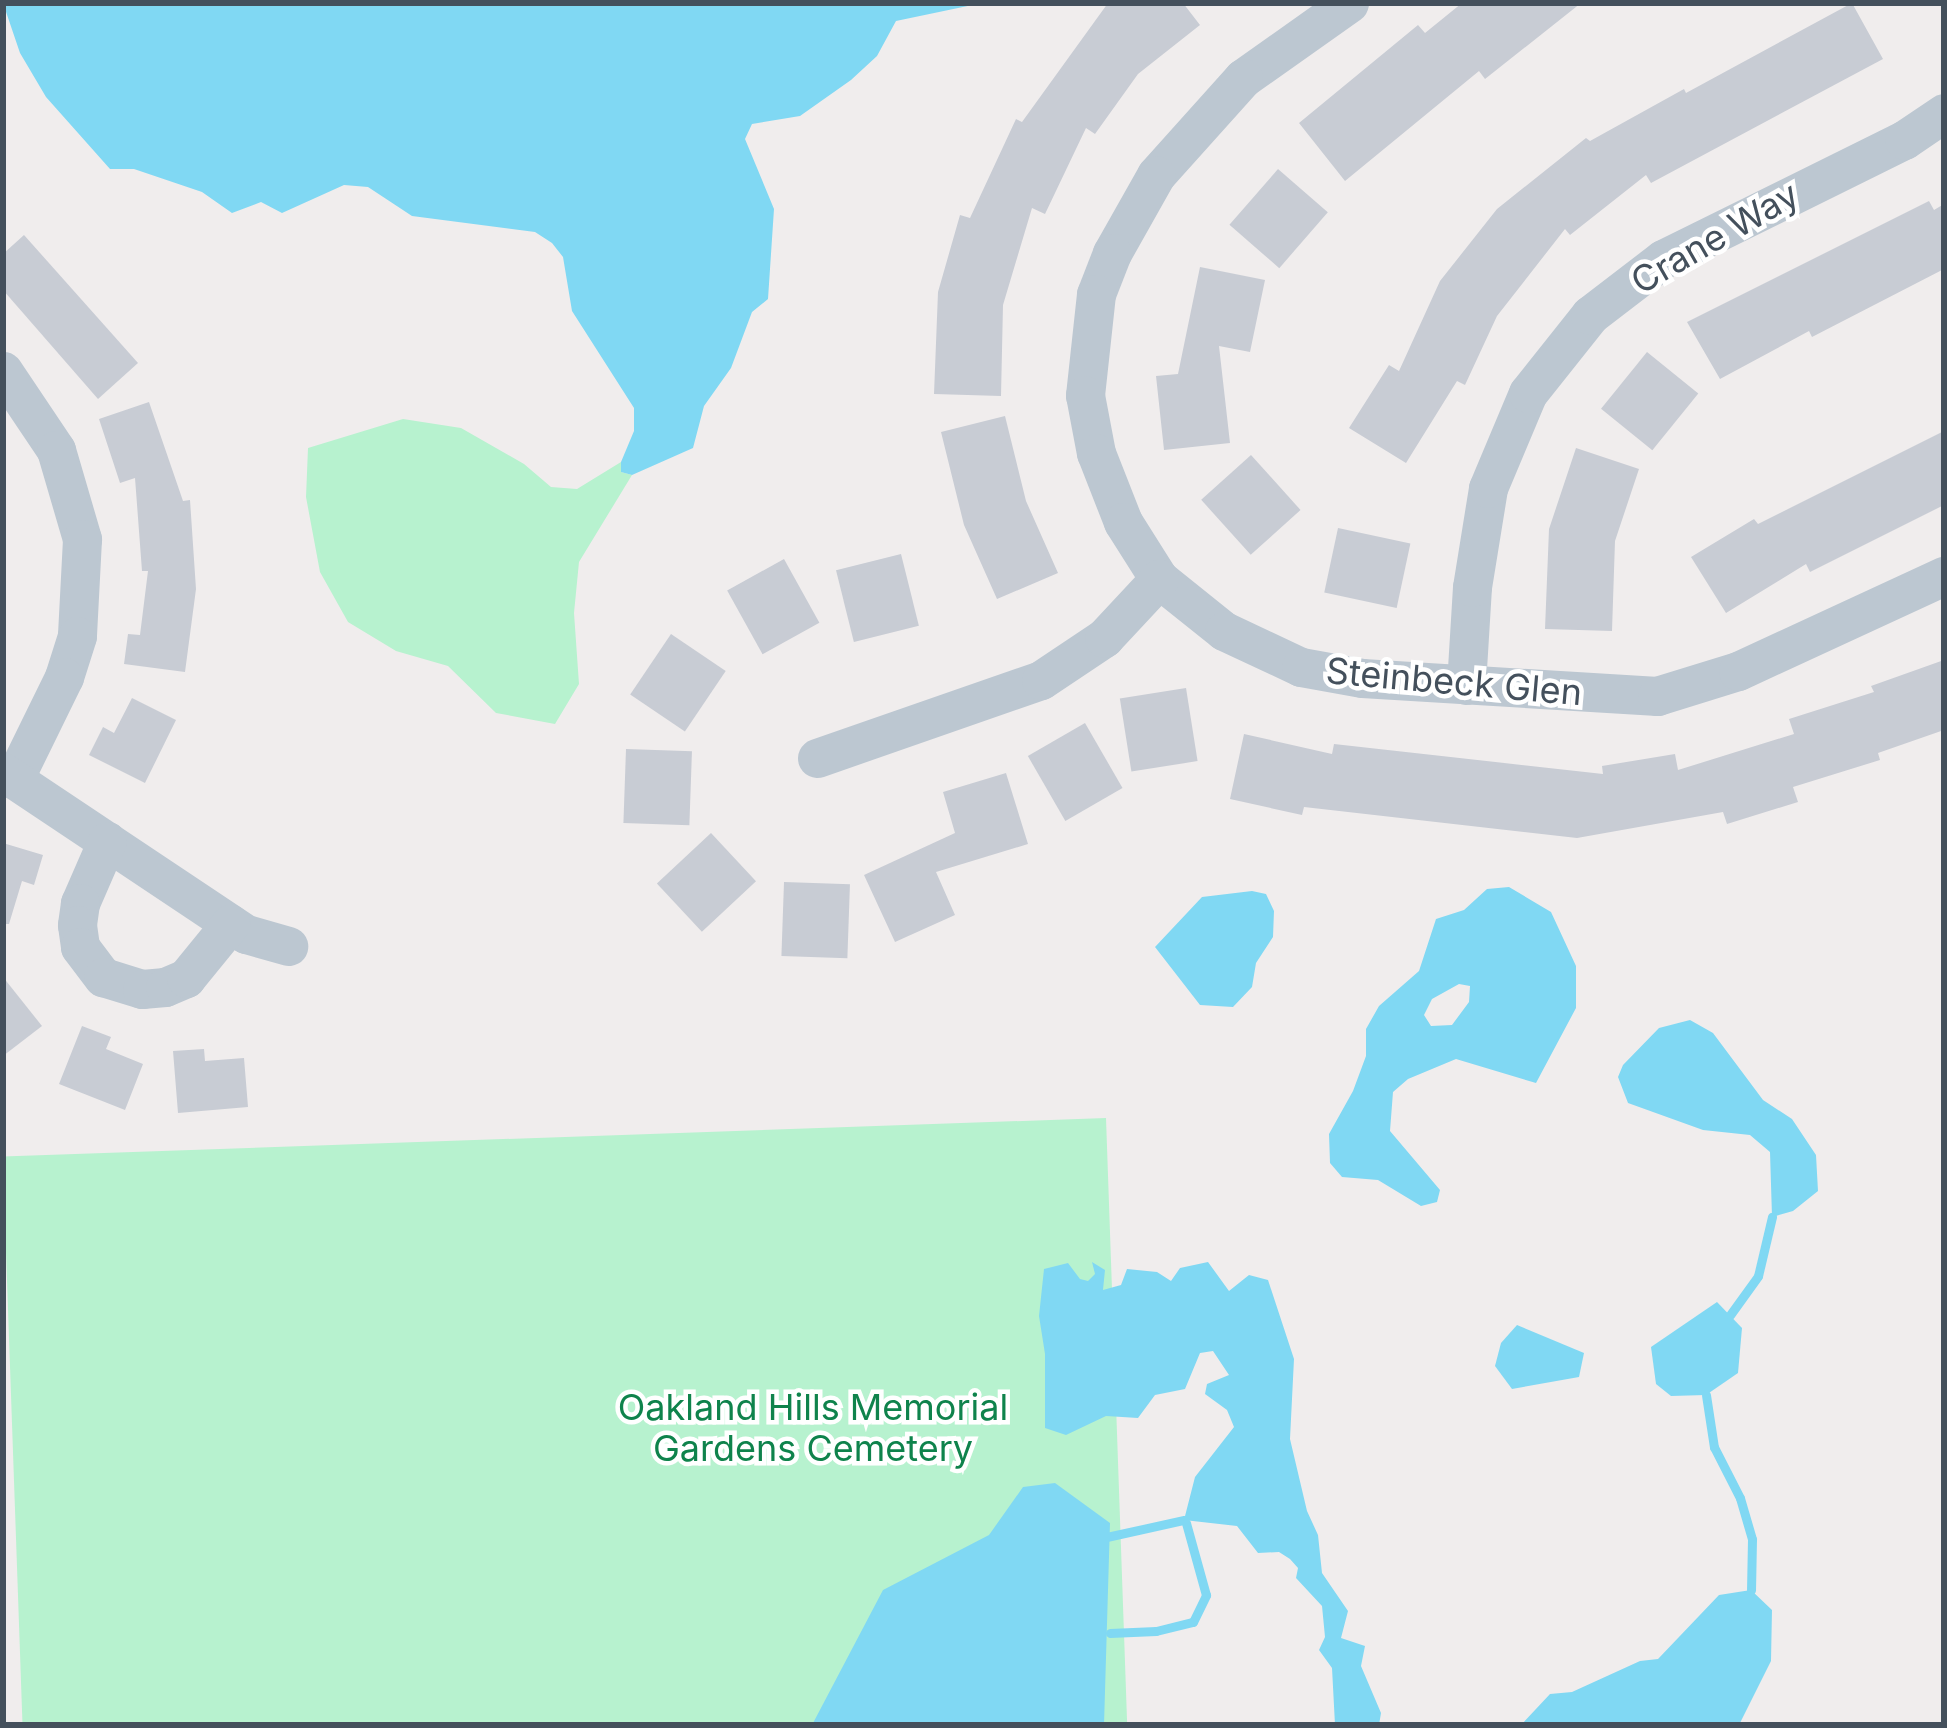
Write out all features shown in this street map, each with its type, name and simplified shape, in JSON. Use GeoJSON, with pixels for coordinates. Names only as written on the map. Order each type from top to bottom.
{"type":"FeatureCollection","features":[{"type":"Feature","properties":{"kind":"street","name":"Steinbeck Glen"},"geometry":{"type":"LineString","coordinates":[[1349,3],[1243,78],[1156,176],[1112,254],[1096,294],[1085,395],[1096,453],[1123,522],[1160,579],[1224,631],[1301,668],[1362,678],[1657,696],[1738,671],[1944,576]]}},
{"type":"Feature","properties":{"kind":"street","name":"Crane Way"},"geometry":{"type":"LineString","coordinates":[[1466,685],[1472,587],[1488,488],[1528,393],[1590,315],[1663,259],[1904,140],[1944,113]]}},
{"type":"Feature","properties":{"kind":"street"},"geometry":{"type":"LineString","coordinates":[[3,371],[56,450],[82,539],[77,636],[64,677],[8,776],[230,924],[288,946]]}},
{"type":"Feature","properties":{"kind":"street"},"geometry":{"type":"LineString","coordinates":[[817,758],[1042,680],[1105,638],[1160,579]]}},
{"type":"Feature","properties":{"kind":"street"},"geometry":{"type":"LineString","coordinates":[[107,841],[80,903],[77,925],[80,947],[103,976],[142,988],[165,987],[185,977],[230,924]]}},
{"type":"Feature","properties":{"kind":"green space"},"geometry":{"type":"Polygon","coordinates":[[[403,419],[461,428],[524,464],[551,487],[577,489],[621,462],[621,472],[632,475],[579,562],[574,613],[579,684],[555,724],[496,713],[448,666],[396,651],[348,622],[320,572],[306,497],[308,448],[403,419]]]}},
{"type":"Feature","properties":{"kind":"green space","name":"Oakland Hills Memorial Gardens Cemetery"},"geometry":{"type":"Polygon","coordinates":[[[1106,1118],[1127,1725],[23,1725],[3,1157],[1106,1118]]]}},
{"type":"Feature","properties":{"kind":"water"},"geometry":{"type":"Polygon","coordinates":[[[3,3],[982,3],[896,21],[877,56],[851,80],[800,116],[752,124],[745,139],[774,209],[768,299],[752,312],[731,368],[704,406],[693,448],[632,475],[621,472],[621,462],[634,431],[634,408],[572,311],[563,257],[552,243],[535,232],[412,216],[368,187],[344,185],[282,213],[261,202],[232,213],[202,192],[134,169],[110,169],[46,97],[20,53],[3,3]]]}},
{"type":"Feature","properties":{"kind":"water"},"geometry":{"type":"Polygon","coordinates":[[[1509,887],[1551,912],[1576,966],[1576,1008],[1536,1083],[1456,1059],[1408,1079],[1393,1092],[1390,1131],[1440,1190],[1437,1202],[1421,1206],[1378,1180],[1342,1177],[1330,1163],[1329,1134],[1353,1091],[1366,1056],[1366,1029],[1379,1006],[1419,971],[1436,919],[1464,910],[1487,889],[1509,887]],[[1459,984],[1432,999],[1424,1015],[1431,1026],[1452,1025],[1469,1002],[1470,986],[1459,984]]]}},
{"type":"Feature","properties":{"kind":"water"},"geometry":{"type":"Polygon","coordinates":[[[1252,891],[1266,894],[1274,911],[1273,937],[1256,963],[1252,987],[1233,1007],[1200,1005],[1155,947],[1202,897],[1252,891]]]}},
{"type":"Feature","properties":{"kind":"water"},"geometry":{"type":"Polygon","coordinates":[[[1690,1020],[1713,1033],[1763,1100],[1792,1119],[1816,1155],[1818,1191],[1793,1211],[1772,1217],[1770,1152],[1750,1135],[1703,1130],[1628,1103],[1618,1077],[1623,1065],[1659,1028],[1690,1020]]]}},
{"type":"Feature","properties":{"kind":"water"},"geometry":{"type":"Polygon","coordinates":[[[1092,1262],[1105,1270],[1103,1290],[1121,1285],[1127,1269],[1157,1272],[1171,1281],[1180,1268],[1208,1262],[1229,1291],[1249,1275],[1268,1280],[1294,1359],[1290,1439],[1307,1511],[1318,1535],[1322,1573],[1348,1611],[1341,1638],[1365,1646],[1361,1666],[1381,1713],[1379,1725],[1335,1725],[1332,1668],[1319,1650],[1325,1637],[1322,1606],[1296,1578],[1298,1568],[1290,1559],[1279,1552],[1258,1553],[1237,1526],[1184,1520],[1195,1477],[1234,1427],[1227,1410],[1205,1394],[1207,1384],[1229,1375],[1213,1351],[1200,1353],[1185,1389],[1155,1395],[1138,1418],[1106,1416],[1066,1435],[1045,1428],[1045,1354],[1039,1316],[1044,1269],[1068,1263],[1080,1279],[1088,1281],[1095,1274],[1092,1262]]]}},
{"type":"Feature","properties":{"kind":"water"},"geometry":{"type":"Polygon","coordinates":[[[1717,1302],[1742,1328],[1738,1373],[1706,1395],[1671,1396],[1656,1384],[1651,1347],[1717,1302]]]}},
{"type":"Feature","properties":{"kind":"water"},"geometry":{"type":"Polygon","coordinates":[[[1517,1325],[1584,1353],[1579,1377],[1512,1389],[1495,1366],[1501,1343],[1517,1325]]]}},
{"type":"Feature","properties":{"kind":"water"},"geometry":{"type":"Polygon","coordinates":[[[1055,1483],[1110,1523],[1104,1725],[812,1725],[883,1590],[989,1535],[1023,1487],[1055,1483]]]}},
{"type":"Feature","properties":{"kind":"water"},"geometry":{"type":"Polygon","coordinates":[[[1751,1590],[1772,1610],[1771,1661],[1739,1725],[1521,1725],[1550,1694],[1572,1692],[1640,1661],[1658,1659],[1719,1595],[1751,1590]]]}},
{"type":"Feature","properties":{"kind":"building"},"geometry":{"type":"Polygon","coordinates":[[[1108,3],[1183,3],[1200,25],[1138,74],[1095,134],[1086,128],[1045,214],[1032,208],[1003,305],[1001,396],[934,394],[938,292],[960,215],[970,218],[1016,119],[1022,122],[1108,3]]]}},
{"type":"Feature","properties":{"kind":"building"},"geometry":{"type":"Polygon","coordinates":[[[1462,3],[1581,3],[1485,79],[1479,71],[1345,181],[1299,123],[1418,25],[1425,33],[1462,3]]]}},
{"type":"Feature","properties":{"kind":"building"},"geometry":{"type":"Polygon","coordinates":[[[1852,3],[1883,59],[1651,183],[1646,175],[1570,235],[1565,229],[1497,316],[1465,385],[1457,381],[1406,463],[1349,428],[1389,365],[1399,371],[1440,281],[1497,209],[1586,138],[1590,141],[1684,89],[1686,93],[1852,3]]]}},
{"type":"Feature","properties":{"kind":"building"},"geometry":{"type":"Polygon","coordinates":[[[1278,169],[1328,212],[1279,268],[1229,225],[1278,169]]]}},
{"type":"Feature","properties":{"kind":"building"},"geometry":{"type":"Polygon","coordinates":[[[1929,201],[1934,210],[1944,204],[1944,269],[1812,337],[1809,331],[1720,379],[1687,322],[1929,201]]]}},
{"type":"Feature","properties":{"kind":"building"},"geometry":{"type":"Polygon","coordinates":[[[24,235],[138,363],[98,399],[3,290],[3,254],[24,235]]]}},
{"type":"Feature","properties":{"kind":"building"},"geometry":{"type":"Polygon","coordinates":[[[1200,267],[1265,280],[1250,352],[1219,346],[1230,443],[1164,450],[1156,376],[1178,374],[1200,267]]]}},
{"type":"Feature","properties":{"kind":"building"},"geometry":{"type":"Polygon","coordinates":[[[1647,352],[1698,394],[1652,450],[1601,409],[1647,352]]]}},
{"type":"Feature","properties":{"kind":"building"},"geometry":{"type":"Polygon","coordinates":[[[149,402],[183,501],[190,500],[196,589],[185,672],[124,664],[128,634],[140,635],[148,571],[142,571],[135,478],[120,483],[99,419],[149,402]]]}},
{"type":"Feature","properties":{"kind":"building"},"geometry":{"type":"Polygon","coordinates":[[[1005,416],[1026,501],[1058,573],[997,599],[964,525],[941,432],[1005,416]]]}},
{"type":"Feature","properties":{"kind":"building"},"geometry":{"type":"Polygon","coordinates":[[[1944,431],[1944,505],[1810,572],[1806,564],[1726,613],[1691,557],[1754,519],[1758,524],[1944,431]]]}},
{"type":"Feature","properties":{"kind":"building"},"geometry":{"type":"Polygon","coordinates":[[[1576,448],[1639,469],[1615,541],[1612,631],[1545,629],[1549,529],[1576,448]]]}},
{"type":"Feature","properties":{"kind":"building"},"geometry":{"type":"Polygon","coordinates":[[[1251,455],[1301,510],[1251,555],[1201,500],[1251,455]]]}},
{"type":"Feature","properties":{"kind":"building"},"geometry":{"type":"Polygon","coordinates":[[[1338,528],[1410,543],[1397,608],[1324,593],[1338,528]]]}},
{"type":"Feature","properties":{"kind":"building"},"geometry":{"type":"Polygon","coordinates":[[[901,554],[919,626],[854,642],[836,570],[901,554]]]}},
{"type":"Feature","properties":{"kind":"building"},"geometry":{"type":"Polygon","coordinates":[[[784,559],[819,623],[763,654],[727,591],[784,559]]]}},
{"type":"Feature","properties":{"kind":"building"},"geometry":{"type":"Polygon","coordinates":[[[671,634],[726,671],[685,731],[630,695],[671,634]]]}},
{"type":"Feature","properties":{"kind":"building"},"geometry":{"type":"Polygon","coordinates":[[[1944,660],[1944,730],[1878,753],[1880,760],[1793,787],[1798,802],[1727,824],[1723,812],[1577,838],[1304,807],[1302,815],[1230,799],[1244,734],[1332,754],[1334,744],[1603,774],[1602,766],[1675,754],[1678,770],[1794,734],[1789,719],[1874,692],[1871,686],[1944,660]]]}},
{"type":"Feature","properties":{"kind":"building"},"geometry":{"type":"Polygon","coordinates":[[[1186,688],[1198,761],[1131,772],[1120,698],[1186,688]]]}},
{"type":"Feature","properties":{"kind":"building"},"geometry":{"type":"Polygon","coordinates":[[[132,698],[176,720],[145,783],[89,755],[103,727],[114,733],[132,698]]]}},
{"type":"Feature","properties":{"kind":"building"},"geometry":{"type":"Polygon","coordinates":[[[1085,723],[1122,788],[1065,821],[1028,756],[1085,723]]]}},
{"type":"Feature","properties":{"kind":"building"},"geometry":{"type":"Polygon","coordinates":[[[626,749],[692,751],[689,825],[623,823],[626,749]]]}},
{"type":"Feature","properties":{"kind":"building"},"geometry":{"type":"Polygon","coordinates":[[[1006,773],[1028,844],[936,872],[955,915],[895,942],[864,875],[955,833],[943,792],[1006,773]]]}},
{"type":"Feature","properties":{"kind":"building"},"geometry":{"type":"Polygon","coordinates":[[[711,833],[756,881],[702,932],[657,883],[711,833]]]}},
{"type":"Feature","properties":{"kind":"building"},"geometry":{"type":"Polygon","coordinates":[[[3,843],[43,855],[34,885],[22,881],[9,924],[3,924],[3,843]]]}},
{"type":"Feature","properties":{"kind":"building"},"geometry":{"type":"Polygon","coordinates":[[[784,882],[850,884],[847,958],[781,956],[784,882]]]}},
{"type":"Feature","properties":{"kind":"building"},"geometry":{"type":"Polygon","coordinates":[[[3,977],[42,1026],[3,1056],[3,977]]]}},
{"type":"Feature","properties":{"kind":"building"},"geometry":{"type":"Polygon","coordinates":[[[82,1026],[111,1037],[106,1049],[143,1064],[125,1110],[59,1084],[82,1026]]]}},
{"type":"Feature","properties":{"kind":"building"},"geometry":{"type":"Polygon","coordinates":[[[204,1049],[205,1061],[244,1058],[248,1107],[178,1113],[173,1051],[204,1049]]]}},
{"type":"Feature","properties":{"kind":"waterway"},"geometry":{"type":"LineString","coordinates":[[1730,1315],[1758,1276],[1772,1217]]}},
{"type":"Feature","properties":{"kind":"waterway"},"geometry":{"type":"LineString","coordinates":[[1706,1395],[1714,1447],[1740,1498],[1752,1539],[1751,1590]]}},
{"type":"Feature","properties":{"kind":"waterway"},"geometry":{"type":"LineString","coordinates":[[1102,1538],[1184,1520]]}},
{"type":"Feature","properties":{"kind":"waterway"},"geometry":{"type":"LineString","coordinates":[[1110,1633],[1156,1631],[1193,1622],[1206,1595],[1186,1523]]}}]}
